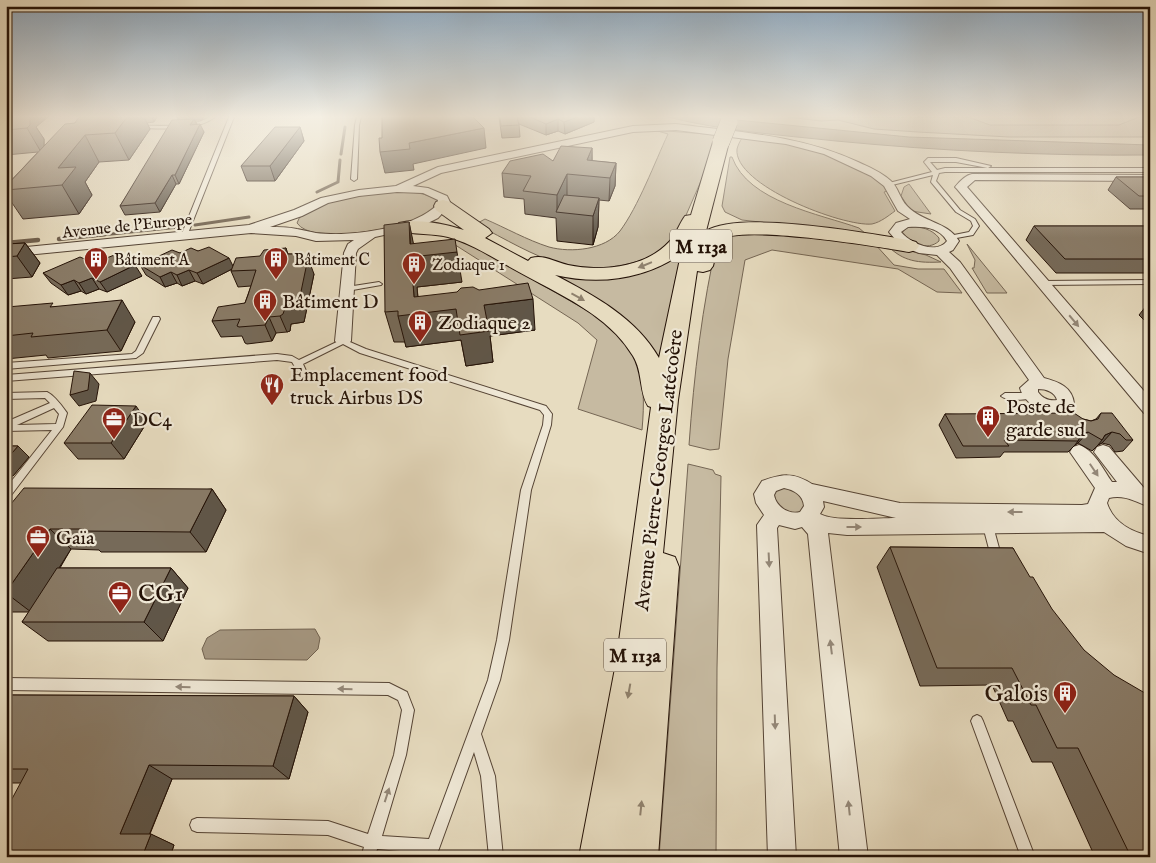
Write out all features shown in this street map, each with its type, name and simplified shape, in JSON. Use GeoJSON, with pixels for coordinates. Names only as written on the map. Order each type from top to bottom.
{"type":"FeatureCollection","features":[{"type":"Feature","properties":{"kind":"main road","name":"Avenue Pierre-Georges Latécoère"},"geometry":{"type":"LineString","coordinates":[[600,857],[634,664],[665,446],[679,309],[714,207],[722,157]]}},
{"type":"Feature","properties":{"kind":"main road","name":"Avenue Pierre-Georges Latécoère"},"geometry":{"type":"LineString","coordinates":[[636,857],[655,668],[665,446],[688,323],[695,266],[723,157]]}},
{"type":"Feature","properties":{"kind":"main road"},"geometry":{"type":"LineString","coordinates":[[443,206],[481,232],[559,270],[594,274],[618,272],[639,268],[668,254],[679,244],[717,206],[721,170]]}},
{"type":"Feature","properties":{"kind":"main road"},"geometry":{"type":"LineString","coordinates":[[714,207],[732,220],[766,228]]}},
{"type":"Feature","properties":{"kind":"main road"},"geometry":{"type":"LineString","coordinates":[[406,227],[437,229],[470,238],[592,304],[613,320],[636,342],[654,371],[665,446]]}},
{"type":"Feature","properties":{"kind":"main road"},"geometry":{"type":"LineString","coordinates":[[854,238],[880,234],[898,227]]}},
{"type":"Feature","properties":{"kind":"main road"},"geometry":{"type":"LineString","coordinates":[[688,323],[701,279],[708,242],[713,234],[732,228],[766,228],[909,246]]}},
{"type":"Feature","properties":{"kind":"street","name":"Avenue de l'Europe"},"geometry":{"type":"LineString","coordinates":[[397,189],[438,170],[504,157]]}},
{"type":"Feature","properties":{"kind":"street","name":"Avenue de l'Europe"},"geometry":{"type":"LineString","coordinates":[[840,157],[862,167],[888,184],[902,208],[924,223],[940,228],[951,237]]}},
{"type":"Feature","properties":{"kind":"street","name":"Avenue de l'Europe"},"geometry":{"type":"LineString","coordinates":[[431,192],[428,184],[460,167]]}},
{"type":"Feature","properties":{"kind":"street"},"geometry":{"type":"LineString","coordinates":[[1150,178],[972,177],[961,187],[1150,409]]}},
{"type":"Feature","properties":{"kind":"street"},"geometry":{"type":"LineString","coordinates":[[338,197],[349,188],[354,180],[381,190]]}},
{"type":"Feature","properties":{"kind":"street","name":"Avenue de l'Europe"},"geometry":{"type":"LineString","coordinates":[[251,229],[338,197],[397,189],[431,192]]}},
{"type":"Feature","properties":{"kind":"street"},"geometry":{"type":"LineString","coordinates":[[431,192],[443,198],[443,206]]}},
{"type":"Feature","properties":{"kind":"street","name":"Avenue de l'Europe"},"geometry":{"type":"LineString","coordinates":[[6,252],[251,229],[296,232],[330,238],[371,234],[406,227],[430,218],[443,206]]}},
{"type":"Feature","properties":{"kind":"street"},"geometry":{"type":"LineString","coordinates":[[902,208],[895,232],[897,237],[909,246],[924,250],[940,250],[951,245],[953,241],[951,237]]}},
{"type":"Feature","properties":{"kind":"street"},"geometry":{"type":"LineString","coordinates":[[296,232],[290,227],[290,222],[298,213]]}},
{"type":"Feature","properties":{"kind":"street"},"geometry":{"type":"LineString","coordinates":[[898,227],[906,223],[924,223]]}},
{"type":"Feature","properties":{"kind":"street"},"geometry":{"type":"LineString","coordinates":[[343,342],[350,253],[354,247],[371,234]]}},
{"type":"Feature","properties":{"kind":"street"},"geometry":{"type":"LineString","coordinates":[[330,238],[345,247],[350,253]]}},
{"type":"Feature","properties":{"kind":"street"},"geometry":{"type":"LineString","coordinates":[[940,250],[955,265],[1030,367],[1035,390],[1051,386],[1066,396],[1066,404],[1061,414]]}},
{"type":"Feature","properties":{"kind":"street"},"geometry":{"type":"LineString","coordinates":[[1079,452],[1090,464],[1107,490]]}},
{"type":"Feature","properties":{"kind":"street"},"geometry":{"type":"LineString","coordinates":[[1103,452],[1143,496]]}},
{"type":"Feature","properties":{"kind":"street"},"geometry":{"type":"LineString","coordinates":[[807,490],[814,502],[812,513],[807,517],[792,520],[776,515],[764,500],[766,489],[770,485],[784,481],[792,482],[807,490],[900,511],[1082,512],[1103,516],[1133,540],[1150,545]]}},
{"type":"Feature","properties":{"kind":"street"},"geometry":{"type":"LineString","coordinates":[[1103,516],[1098,497],[1107,490],[1116,489],[1143,496]]}},
{"type":"Feature","properties":{"kind":"street"},"geometry":{"type":"LineString","coordinates":[[776,515],[767,525],[782,857]]}},
{"type":"Feature","properties":{"kind":"street"},"geometry":{"type":"LineString","coordinates":[[807,517],[820,524],[847,527],[988,526],[1103,516]]}},
{"type":"Feature","properties":{"kind":"street"},"geometry":{"type":"LineString","coordinates":[[807,517],[818,531],[854,857]]}},
{"type":"Feature","properties":{"kind":"lane"},"geometry":{"type":"LineString","coordinates":[[184,236],[216,157]]}},
{"type":"Feature","properties":{"kind":"lane"},"geometry":{"type":"LineString","coordinates":[[354,180],[355,157]]}},
{"type":"Feature","properties":{"kind":"lane"},"geometry":{"type":"LineString","coordinates":[[936,173],[927,162],[928,160],[963,161],[1010,170]]}},
{"type":"Feature","properties":{"kind":"lane"},"geometry":{"type":"LineString","coordinates":[[888,184],[945,170],[1150,170]]}},
{"type":"Feature","properties":{"kind":"lane"},"geometry":{"type":"LineString","coordinates":[[936,173],[934,181],[958,211],[973,220],[976,226],[972,234],[951,237]]}},
{"type":"Feature","properties":{"kind":"lane"},"geometry":{"type":"LineString","coordinates":[[1043,283],[1150,282]]}},
{"type":"Feature","properties":{"kind":"lane"},"geometry":{"type":"LineString","coordinates":[[347,289],[379,284]]}},
{"type":"Feature","properties":{"kind":"lane"},"geometry":{"type":"LineString","coordinates":[[6,366],[133,356],[139,353],[156,319]]}},
{"type":"Feature","properties":{"kind":"lane"},"geometry":{"type":"LineString","coordinates":[[197,825],[328,828],[372,842],[430,851],[494,680],[500,656],[526,490],[547,424],[548,414],[543,408],[363,352],[343,342],[299,363]]}},
{"type":"Feature","properties":{"kind":"lane"},"geometry":{"type":"LineString","coordinates":[[6,378],[277,357],[291,358],[299,363],[304,375],[316,379]]}},
{"type":"Feature","properties":{"kind":"lane"},"geometry":{"type":"LineString","coordinates":[[1005,396],[1035,390]]}},
{"type":"Feature","properties":{"kind":"lane"},"geometry":{"type":"LineString","coordinates":[[6,396],[47,394],[63,413],[59,427],[6,495]]}},
{"type":"Feature","properties":{"kind":"lane"},"geometry":{"type":"LineString","coordinates":[[6,427],[56,404]]}},
{"type":"Feature","properties":{"kind":"lane"},"geometry":{"type":"LineString","coordinates":[[6,427],[59,427]]}},
{"type":"Feature","properties":{"kind":"lane"},"geometry":{"type":"LineString","coordinates":[[988,526],[994,549],[1004,566]]}},
{"type":"Feature","properties":{"kind":"lane"},"geometry":{"type":"LineString","coordinates":[[6,684],[388,689],[403,696],[408,710],[400,755],[368,857]]}},
{"type":"Feature","properties":{"kind":"lane"},"geometry":{"type":"LineString","coordinates":[[977,721],[1028,857]]}},
{"type":"Feature","properties":{"kind":"lane"},"geometry":{"type":"LineString","coordinates":[[474,733],[488,776],[496,857]]}},
{"type":"Feature","properties":{"kind":"shaded area"},"geometry":{"type":"Polygon","coordinates":[[[658,157],[711,157],[676,235],[660,251],[639,261],[599,268],[563,265],[519,247],[476,224],[485,219],[549,247],[577,250],[597,246],[614,237],[627,221],[658,157]]]}},
{"type":"Feature","properties":{"kind":"shaded area"},"geometry":{"type":"Polygon","coordinates":[[[730,157],[732,157],[740,172],[753,185],[769,196],[806,211],[859,228],[866,234],[742,220],[725,212],[722,206],[730,157]]]}},
{"type":"Feature","properties":{"kind":"shaded area"},"geometry":{"type":"Polygon","coordinates":[[[739,157],[836,157],[856,166],[880,182],[888,191],[884,192],[895,211],[884,219],[872,224],[838,219],[792,201],[770,189],[752,176],[740,163],[739,157]]]}},
{"type":"Feature","properties":{"kind":"shaded area"},"geometry":{"type":"Polygon","coordinates":[[[909,184],[931,214],[911,211],[901,196],[904,187],[909,184]]]}},
{"type":"Feature","properties":{"kind":"shaded area"},"geometry":{"type":"Polygon","coordinates":[[[402,192],[420,193],[429,196],[437,200],[436,208],[420,219],[409,223],[356,233],[319,233],[306,230],[297,223],[303,215],[313,208],[327,202],[344,198],[402,192]]]}},
{"type":"Feature","properties":{"kind":"shaded area"},"geometry":{"type":"Polygon","coordinates":[[[909,227],[929,230],[939,238],[939,241],[929,246],[914,242],[902,233],[909,227]]]}},
{"type":"Feature","properties":{"kind":"shaded area"},"geometry":{"type":"Polygon","coordinates":[[[731,231],[874,243],[894,265],[918,269],[944,269],[962,293],[937,292],[898,269],[772,250],[745,260],[728,359],[719,449],[710,450],[689,445],[699,341],[712,263],[718,237],[731,231]]]}},
{"type":"Feature","properties":{"kind":"shaded area"},"geometry":{"type":"Polygon","coordinates":[[[455,237],[595,315],[622,340],[631,352],[641,379],[643,394],[642,430],[578,409],[597,340],[578,323],[449,241],[455,237]]]}},
{"type":"Feature","properties":{"kind":"shaded area"},"geometry":{"type":"Polygon","coordinates":[[[967,244],[1007,293],[987,293],[972,268],[974,268],[975,260],[967,244]]]}},
{"type":"Feature","properties":{"kind":"shaded area"},"geometry":{"type":"Polygon","coordinates":[[[887,245],[926,255],[941,262],[926,262],[905,258],[887,245]]]}},
{"type":"Feature","properties":{"kind":"shaded area"},"geometry":{"type":"Polygon","coordinates":[[[679,255],[682,259],[675,281],[660,362],[535,265],[581,276],[679,255]]]}},
{"type":"Feature","properties":{"kind":"shaded area"},"geometry":{"type":"Polygon","coordinates":[[[688,464],[713,470],[715,474],[721,476],[716,857],[659,857],[688,464]]]}},
{"type":"Feature","properties":{"kind":"shaded area"},"geometry":{"type":"Polygon","coordinates":[[[781,488],[791,489],[804,499],[802,510],[794,513],[775,505],[774,493],[781,488]]]}},
{"type":"Feature","properties":{"kind":"shaded area"},"geometry":{"type":"Polygon","coordinates":[[[315,629],[320,638],[318,649],[307,660],[205,659],[202,649],[207,638],[220,630],[315,629]]]}},
{"type":"Feature","properties":{"kind":"building"},"geometry":{"type":"Polygon","coordinates":[[[33,157],[67,157],[58,168],[76,167],[62,185],[6,190],[6,186],[33,157]]]}},
{"type":"Feature","properties":{"kind":"building"},"geometry":{"type":"Polygon","coordinates":[[[149,157],[184,157],[175,175],[172,175],[155,203],[120,206],[149,157]]]}},
{"type":"Feature","properties":{"kind":"building"},"geometry":{"type":"Polygon","coordinates":[[[249,157],[277,157],[270,166],[241,166],[249,157]]]}},
{"type":"Feature","properties":{"kind":"building"},"geometry":{"type":"Polygon","coordinates":[[[528,157],[548,157],[553,161],[555,157],[588,157],[587,160],[616,163],[610,178],[567,174],[557,195],[523,191],[531,176],[502,173],[510,161],[528,157]]]}},
{"type":"Feature","properties":{"kind":"building"},"geometry":{"type":"Polygon","coordinates":[[[1116,177],[1150,177],[1150,196],[1139,196],[1116,177]]]}},
{"type":"Feature","properties":{"kind":"building"},"geometry":{"type":"Polygon","coordinates":[[[564,195],[599,198],[593,216],[556,212],[564,195]]]}},
{"type":"Feature","properties":{"kind":"building"},"geometry":{"type":"Polygon","coordinates":[[[409,222],[410,244],[455,239],[457,252],[411,257],[414,297],[457,292],[461,288],[473,287],[479,290],[528,283],[533,299],[484,305],[489,331],[460,335],[456,309],[398,316],[398,311],[385,312],[384,225],[409,222]]]}},
{"type":"Feature","properties":{"kind":"building"},"geometry":{"type":"Polygon","coordinates":[[[1034,226],[1150,226],[1150,259],[1065,259],[1034,226]]]}},
{"type":"Feature","properties":{"kind":"building"},"geometry":{"type":"Polygon","coordinates":[[[25,243],[17,256],[6,257],[6,244],[25,243]]]}},
{"type":"Feature","properties":{"kind":"building"},"geometry":{"type":"Polygon","coordinates":[[[209,247],[229,258],[197,273],[189,270],[177,275],[171,272],[160,277],[140,265],[172,250],[180,253],[191,248],[198,251],[209,247]]]}},
{"type":"Feature","properties":{"kind":"building"},"geometry":{"type":"Polygon","coordinates":[[[286,248],[286,254],[297,254],[296,259],[308,258],[298,306],[285,308],[280,316],[269,317],[265,325],[239,327],[237,326],[240,319],[212,321],[218,307],[245,303],[256,270],[231,271],[236,258],[260,256],[264,250],[286,248]]]}},
{"type":"Feature","properties":{"kind":"building"},"geometry":{"type":"Polygon","coordinates":[[[117,254],[135,265],[100,282],[92,278],[79,283],[74,280],[61,285],[43,273],[80,257],[87,260],[99,255],[104,259],[117,254]]]}},
{"type":"Feature","properties":{"kind":"building"},"geometry":{"type":"Polygon","coordinates":[[[122,300],[107,330],[31,337],[33,333],[6,336],[7,307],[53,303],[50,307],[122,300]]]}},
{"type":"Feature","properties":{"kind":"building"},"geometry":{"type":"Polygon","coordinates":[[[74,371],[90,373],[88,390],[70,395],[74,371]]]}},
{"type":"Feature","properties":{"kind":"building"},"geometry":{"type":"Polygon","coordinates":[[[92,405],[136,406],[111,443],[64,443],[92,405]]]}},
{"type":"Feature","properties":{"kind":"building"},"geometry":{"type":"Polygon","coordinates":[[[1074,413],[1083,419],[1091,421],[1098,419],[1101,413],[1112,413],[1133,440],[1126,440],[1120,434],[1112,432],[1105,435],[1102,440],[1088,432],[1081,435],[1078,441],[1004,440],[1009,446],[963,446],[945,414],[1074,413]]]}},
{"type":"Feature","properties":{"kind":"building"},"geometry":{"type":"Polygon","coordinates":[[[6,446],[18,446],[6,460],[6,446]]]}},
{"type":"Feature","properties":{"kind":"building"},"geometry":{"type":"Polygon","coordinates":[[[24,488],[212,489],[190,532],[50,529],[6,592],[6,510],[24,488]]]}},
{"type":"Feature","properties":{"kind":"building","name":"Galois"},"geometry":{"type":"Polygon","coordinates":[[[890,547],[1013,548],[1052,609],[1084,650],[1114,675],[1150,696],[1150,857],[1131,857],[1078,748],[1057,748],[1036,705],[1031,705],[1012,668],[937,668],[890,547]]]}},
{"type":"Feature","properties":{"kind":"building"},"geometry":{"type":"Polygon","coordinates":[[[57,568],[171,568],[144,622],[22,622],[57,568]]]}},
{"type":"Feature","properties":{"kind":"building"},"geometry":{"type":"Polygon","coordinates":[[[6,695],[294,696],[273,766],[149,765],[120,834],[151,834],[142,857],[6,857],[6,810],[28,769],[6,769],[6,695]]]}},
{"type":"Feature","properties":{"kind":"waterway"},"geometry":{"type":"LineString","coordinates":[[317,192],[338,182],[340,160]]}},
{"type":"Feature","properties":{"kind":"waterway"},"geometry":{"type":"LineString","coordinates":[[195,225],[249,217]]}},
{"type":"Feature","properties":{"kind":"waterway"},"geometry":{"type":"LineString","coordinates":[[92,236],[179,227]]}},
{"type":"Feature","properties":{"kind":"waterway"},"geometry":{"type":"LineString","coordinates":[[59,239],[105,234]]}},
{"type":"Feature","properties":{"kind":"waterway"},"geometry":{"type":"LineString","coordinates":[[6,243],[38,240]]}},
{"type":"Feature","properties":{"kind":"place","name":"Bâtiment A"},"geometry":{"type":"Point","coordinates":[96,280]}},
{"type":"Feature","properties":{"kind":"place","name":"Bâtiment C"},"geometry":{"type":"Point","coordinates":[276,280]}},
{"type":"Feature","properties":{"kind":"place","name":"Zodiaque 1"},"geometry":{"type":"Point","coordinates":[414,285]}},
{"type":"Feature","properties":{"kind":"place","name":"Bâtiment D"},"geometry":{"type":"Point","coordinates":[265,322]}},
{"type":"Feature","properties":{"kind":"place","name":"Zodiaque 2"},"geometry":{"type":"Point","coordinates":[420,343]}},
{"type":"Feature","properties":{"kind":"place","name":"Emplacement food truck Airbus DS"},"geometry":{"type":"Point","coordinates":[272,406]}},
{"type":"Feature","properties":{"kind":"place","name":"Poste de garde sud"},"geometry":{"type":"Point","coordinates":[988,438]}},
{"type":"Feature","properties":{"kind":"place","name":"DC4"},"geometry":{"type":"Point","coordinates":[114,440]}},
{"type":"Feature","properties":{"kind":"place","name":"Gaïa"},"geometry":{"type":"Point","coordinates":[38,558]}},
{"type":"Feature","properties":{"kind":"place","name":"CG1"},"geometry":{"type":"Point","coordinates":[120,614]}},
{"type":"Feature","properties":{"kind":"place","name":"Galois"},"geometry":{"type":"Point","coordinates":[1065,714]}}]}
